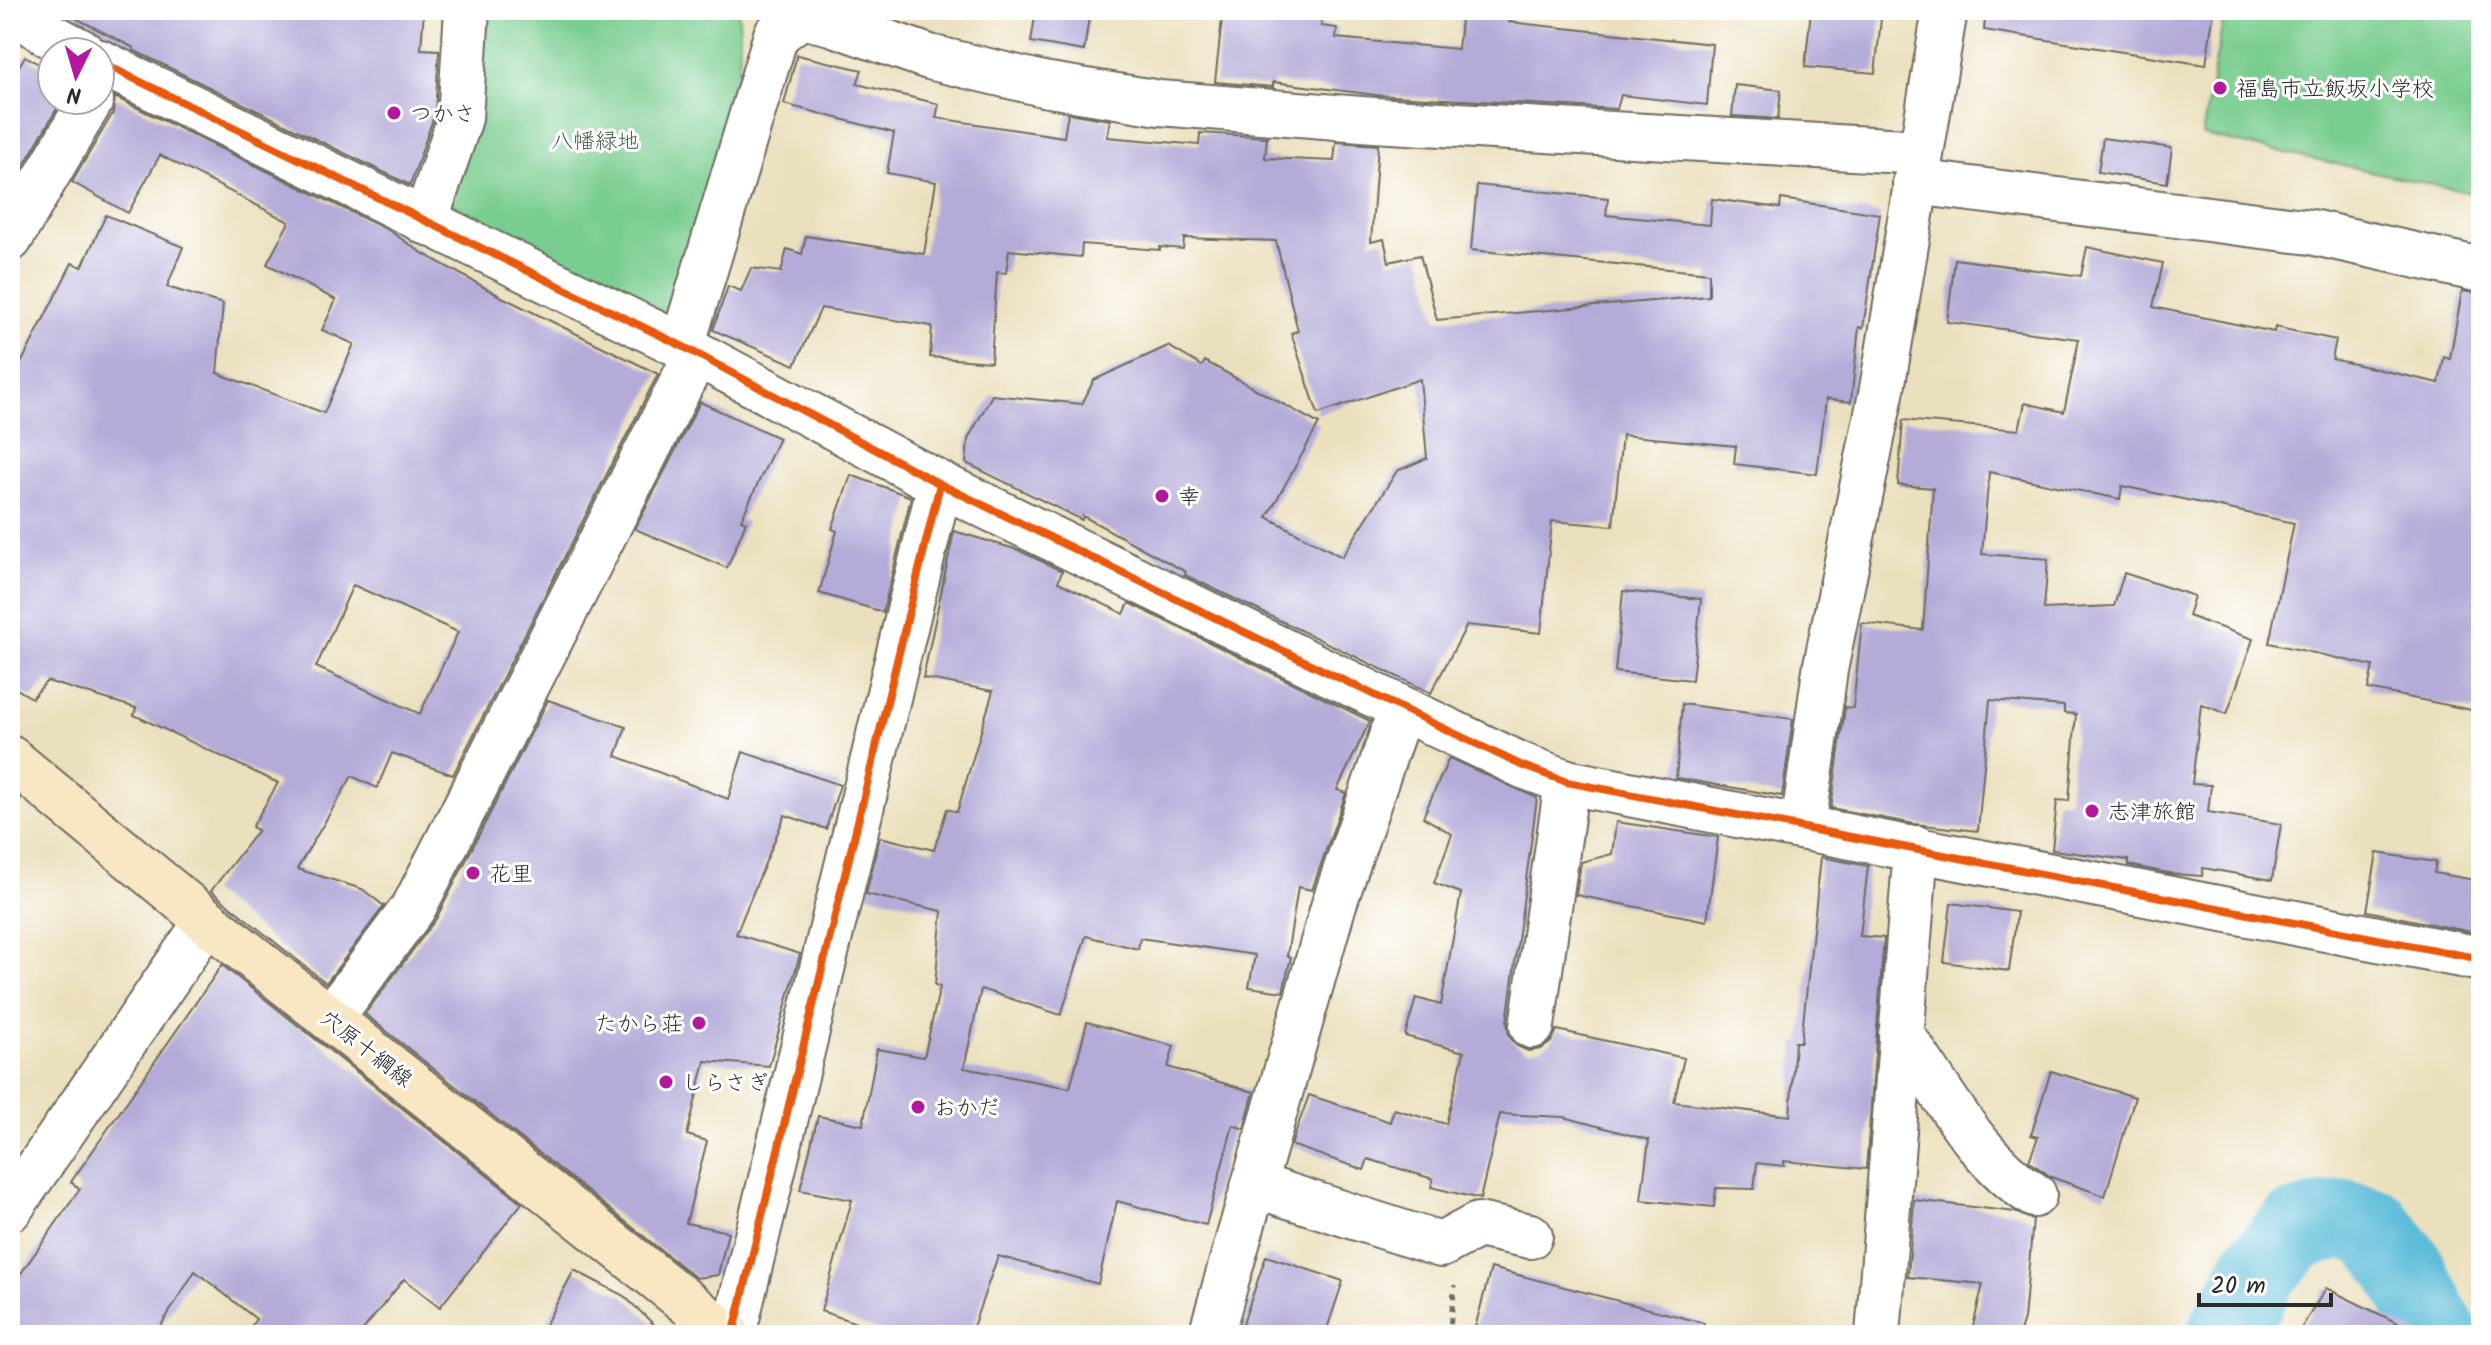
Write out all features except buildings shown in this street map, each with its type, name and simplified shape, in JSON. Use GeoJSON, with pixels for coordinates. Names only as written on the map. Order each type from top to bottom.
{"type":"FeatureCollection","features":[{"type":"Feature","properties":{"kind":"main road","name":"穴原十綱線"},"geometry":{"type":"LineString","coordinates":[[10,758],[207,921],[730,1335]]}},
{"type":"Feature","properties":{"kind":"street"},"geometry":{"type":"LineString","coordinates":[[425,222],[460,118],[467,10]]}},
{"type":"Feature","properties":{"kind":"street"},"geometry":{"type":"LineString","coordinates":[[1803,827],[1825,670],[1882,389],[1945,10]]}},
{"type":"Feature","properties":{"kind":"street"},"geometry":{"type":"LineString","coordinates":[[330,1019],[414,907],[689,351],[776,35],[801,13],[929,57],[1043,84],[1160,103],[1918,167],[2311,232],[2481,270]]}},
{"type":"Feature","properties":{"kind":"street"},"geometry":{"type":"LineString","coordinates":[[116,72],[689,351],[940,484],[1523,766],[1567,782],[2481,959]]}},
{"type":"Feature","properties":{"kind":"street"},"geometry":{"type":"LineString","coordinates":[[10,239],[53,116]]}},
{"type":"Feature","properties":{"kind":"street"},"geometry":{"type":"LineString","coordinates":[[730,1335],[940,484]]}},
{"type":"Feature","properties":{"kind":"street"},"geometry":{"type":"LineString","coordinates":[[1211,1335],[1334,904],[1401,708]]}},
{"type":"Feature","properties":{"kind":"street"},"geometry":{"type":"LineString","coordinates":[[1532,1026],[1567,782]]}},
{"type":"Feature","properties":{"kind":"street"},"geometry":{"type":"LineString","coordinates":[[1878,1335],[1916,848]]}},
{"type":"Feature","properties":{"kind":"street"},"geometry":{"type":"LineString","coordinates":[[10,1209],[207,921]]}},
{"type":"Feature","properties":{"kind":"street"},"geometry":{"type":"LineString","coordinates":[[1901,1034],[1958,1118],[2005,1177],[2034,1195]]}},
{"type":"Feature","properties":{"kind":"street"},"geometry":{"type":"LineString","coordinates":[[1255,1185],[1441,1245],[1478,1225],[1530,1236]]}},
{"type":"Feature","properties":{"kind":"green space","name":"八幡緑地"},"geometry":{"type":"Polygon","coordinates":[[[475,10],[738,10],[740,46],[730,124],[709,206],[673,318],[439,212],[475,10]]]}},
{"type":"Feature","properties":{"kind":"green space"},"geometry":{"type":"Polygon","coordinates":[[[2225,10],[2481,10],[2481,195],[2202,135],[2225,10]]]}},
{"type":"Feature","properties":{"kind":"waterway"},"geometry":{"type":"LineString","coordinates":[[2226,1335],[2259,1271],[2296,1230],[2343,1219],[2373,1227],[2404,1266],[2439,1335]]}},
{"type":"Feature","properties":{"kind":"cycle path"},"geometry":{"type":"LineString","coordinates":[[116,70],[682,346],[940,484],[733,1335]]}},
{"type":"Feature","properties":{"kind":"cycle path"},"geometry":{"type":"LineString","coordinates":[[940,484],[1523,766],[1567,782],[2481,959]]}},
{"type":"Feature","properties":{"kind":"place","name":"福島市立飯坂小学校"},"geometry":{"type":"Point","coordinates":[2220,88]}},
{"type":"Feature","properties":{"kind":"place","name":"つかさ"},"geometry":{"type":"Point","coordinates":[394,113]}},
{"type":"Feature","properties":{"kind":"place","name":"幸"},"geometry":{"type":"Point","coordinates":[1162,496]}},
{"type":"Feature","properties":{"kind":"place","name":"志津旅館"},"geometry":{"type":"Point","coordinates":[2092,811]}},
{"type":"Feature","properties":{"kind":"place","name":"花里"},"geometry":{"type":"Point","coordinates":[473,873]}},
{"type":"Feature","properties":{"kind":"place","name":"たから荘"},"geometry":{"type":"Point","coordinates":[699,1023]}},
{"type":"Feature","properties":{"kind":"place","name":"しらさぎ"},"geometry":{"type":"Point","coordinates":[666,1082]}},
{"type":"Feature","properties":{"kind":"place","name":"おかだ"},"geometry":{"type":"Point","coordinates":[918,1107]}}]}
